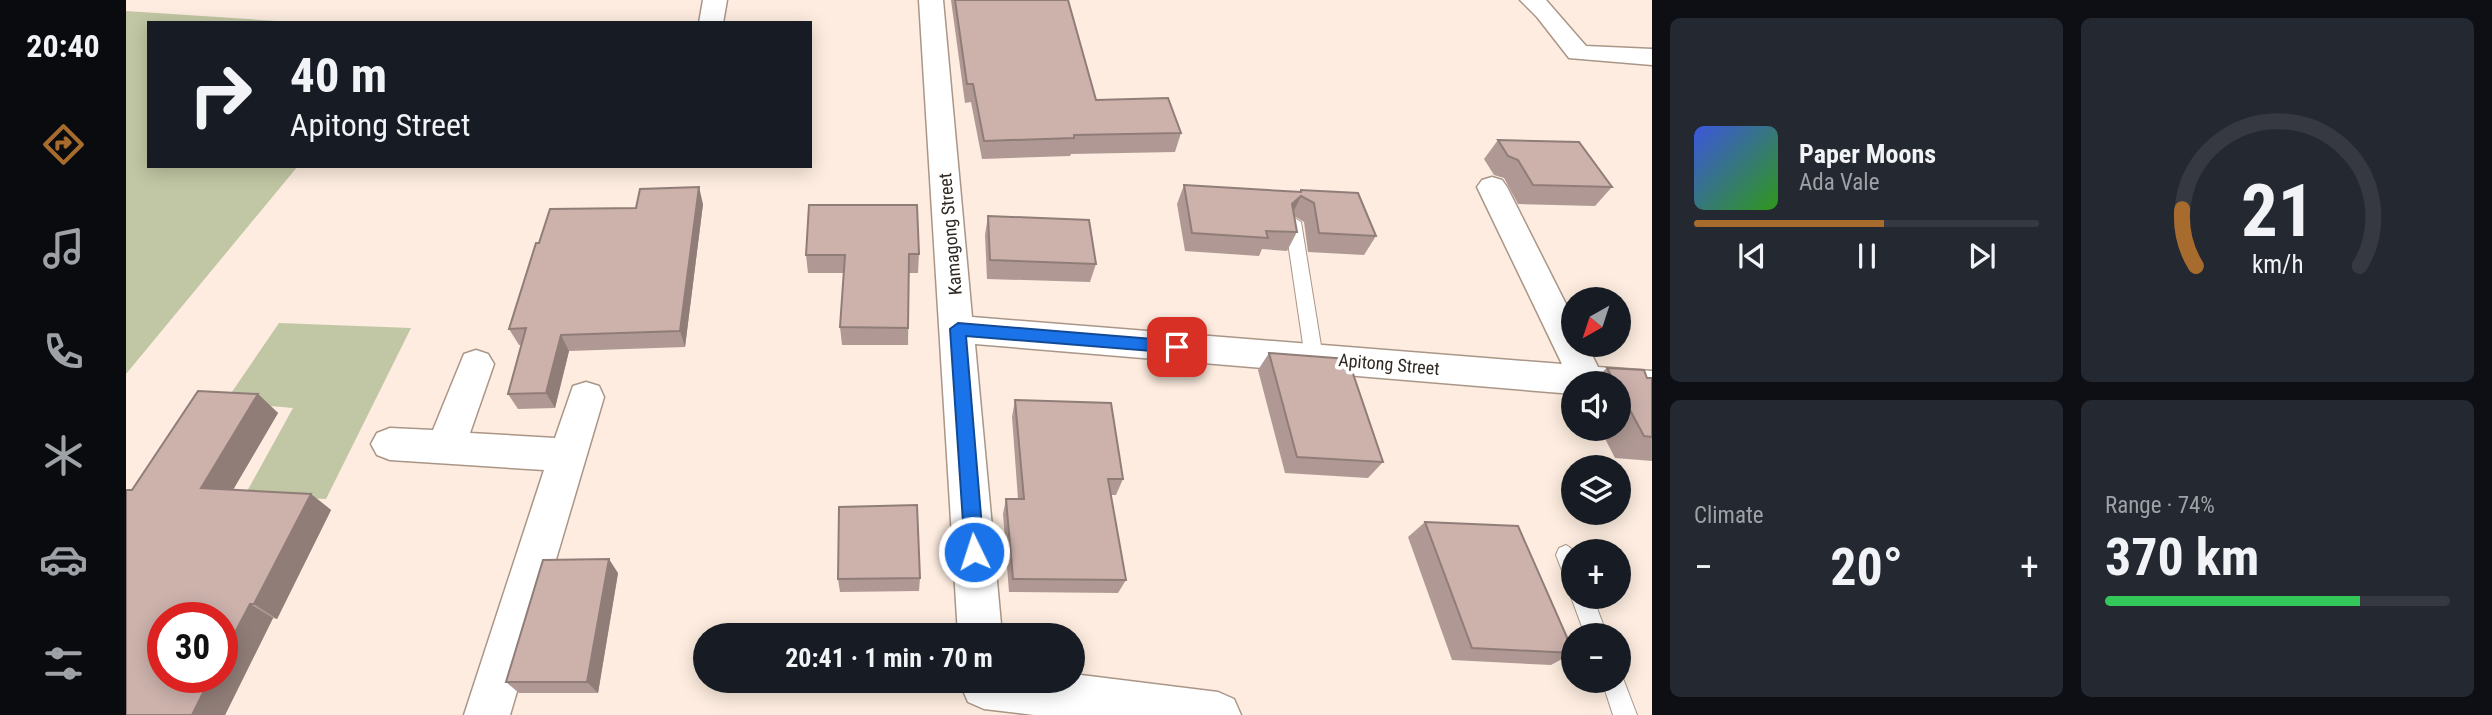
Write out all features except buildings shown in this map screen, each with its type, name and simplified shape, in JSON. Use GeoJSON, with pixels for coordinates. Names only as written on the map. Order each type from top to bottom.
{"type":"FeatureCollection","features":[{"type":"Feature","properties":{"kind":"street"},"geometry":{"type":"LineString","coordinates":[[711,21],[715,0]]}},
{"type":"Feature","properties":{"kind":"street","name":"Kamagong Street"},"geometry":{"type":"LineString","coordinates":[[931,0],[979,623]]}},
{"type":"Feature","properties":{"kind":"street"},"geometry":{"type":"LineString","coordinates":[[1532,0],[1546,12],[1578,54],[1652,57]]}},
{"type":"Feature","properties":{"kind":"street"},"geometry":{"type":"LineString","coordinates":[[1492,187],[1583,371]]}},
{"type":"Feature","properties":{"kind":"street","name":"Apitong Street"},"geometry":{"type":"LineString","coordinates":[[958,329],[1561,378]]}},
{"type":"Feature","properties":{"kind":"street"},"geometry":{"type":"LineString","coordinates":[[446,446],[476,364]]}},
{"type":"Feature","properties":{"kind":"street","name":"Apitong Street"},"geometry":{"type":"LineString","coordinates":[[1631,384],[1652,386]]}},
{"type":"Feature","properties":{"kind":"street"},"geometry":{"type":"LineString","coordinates":[[487,715],[586,397]]}},
{"type":"Feature","properties":{"kind":"street"},"geometry":{"type":"LineString","coordinates":[[390,444],[566,455]]}},
{"type":"Feature","properties":{"kind":"street"},"geometry":{"type":"LineString","coordinates":[[984,694],[1219,715]]}},
{"type":"Feature","properties":{"kind":"lane"},"geometry":{"type":"LineString","coordinates":[[1293,222],[1314,358]]}},
{"type":"Feature","properties":{"kind":"lane"},"geometry":{"type":"LineString","coordinates":[[1617,693],[1625,715]]}},
{"type":"Feature","properties":{"kind":"green space"},"geometry":{"type":"Polygon","coordinates":[[[126,11],[278,21],[147,21],[147,168],[296,168],[126,374],[126,11]]]}},
{"type":"Feature","properties":{"kind":"green space"},"geometry":{"type":"Polygon","coordinates":[[[279,323],[411,328],[326,499],[245,495],[293,408],[225,402],[279,323]]]}},
{"type":"Feature","properties":{"kind":"route"},"geometry":{"type":"LineString","coordinates":[[974,552],[958,329],[1177,347]]}}]}
